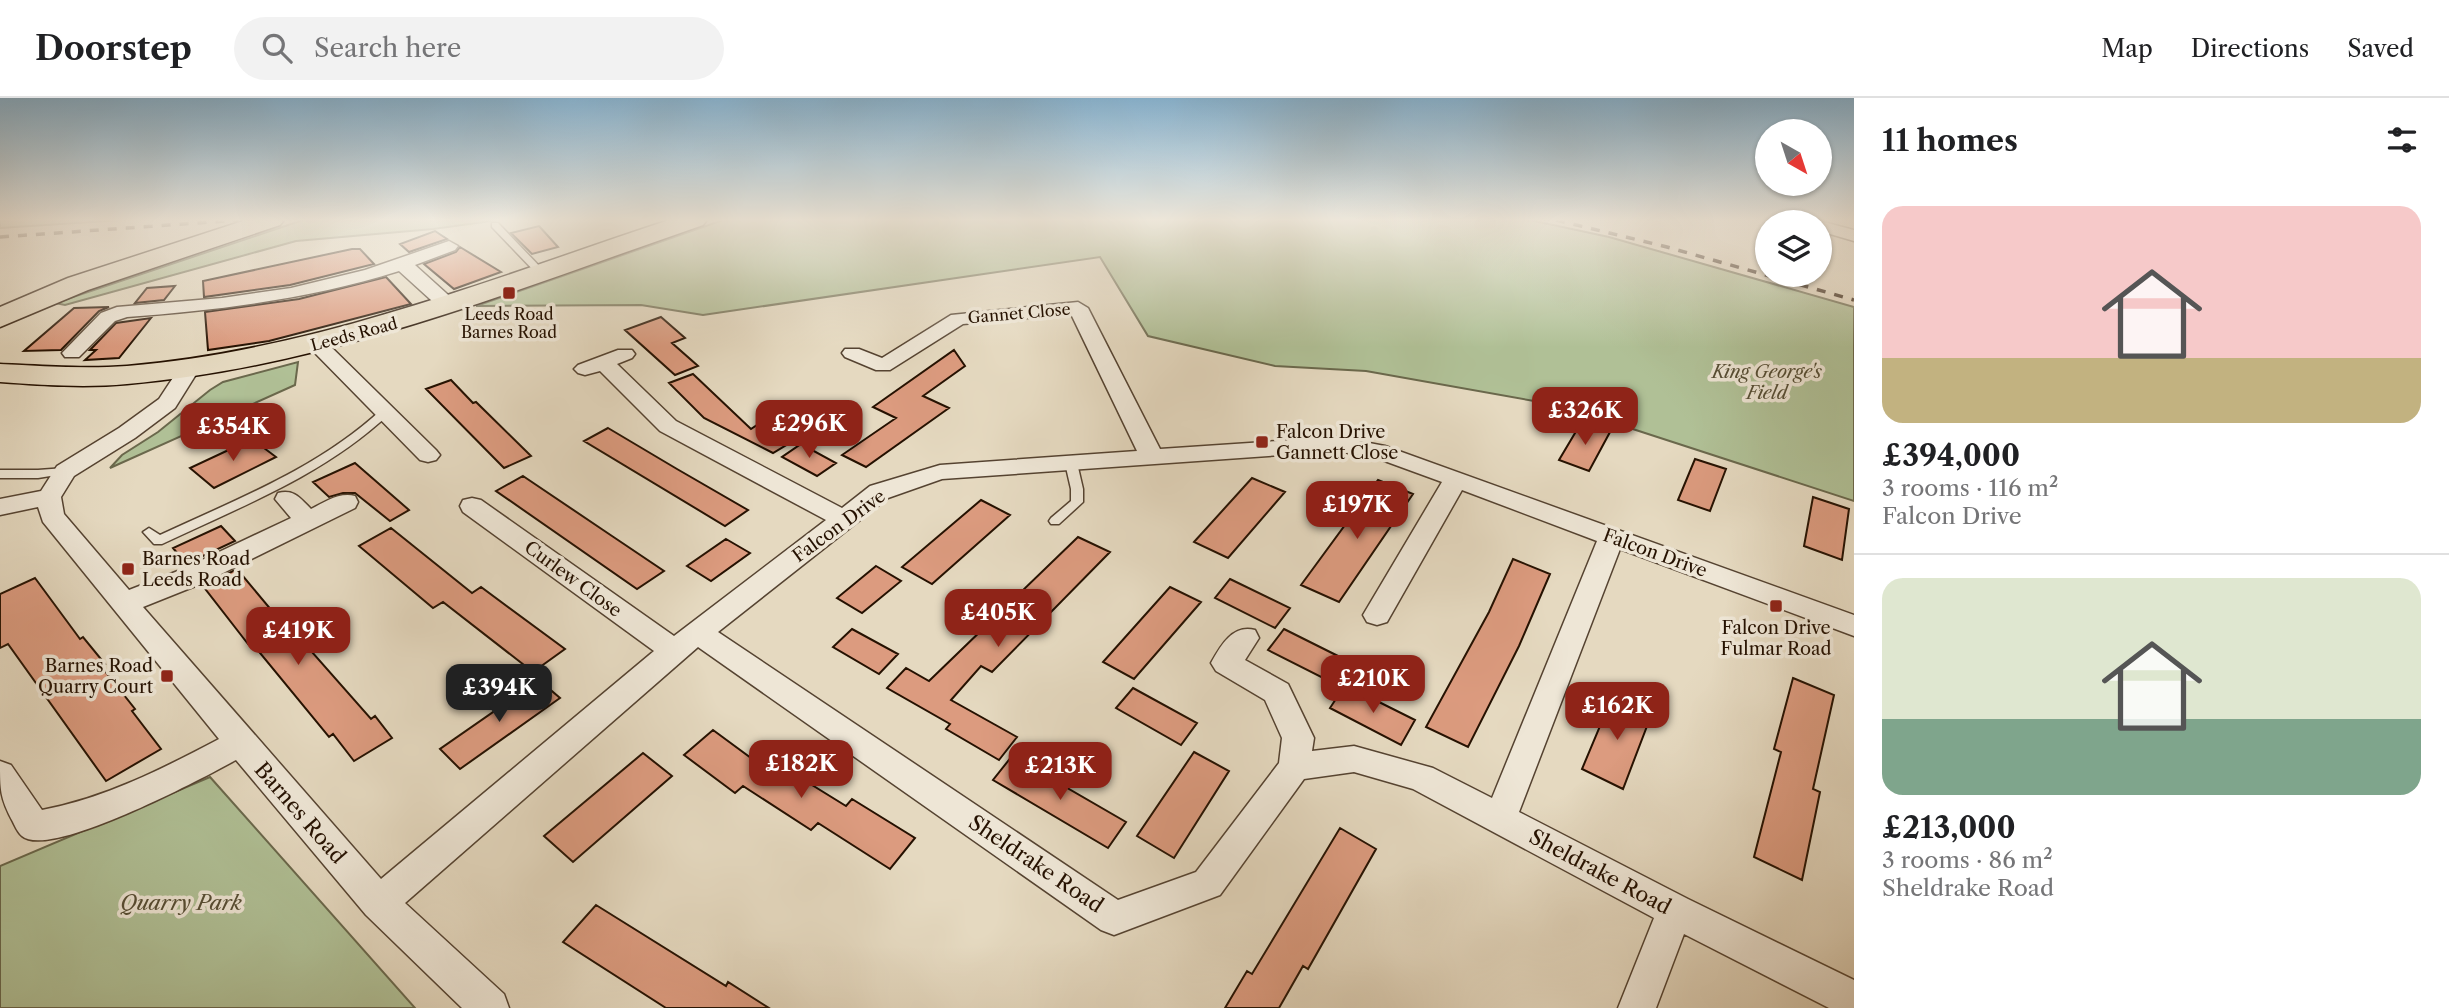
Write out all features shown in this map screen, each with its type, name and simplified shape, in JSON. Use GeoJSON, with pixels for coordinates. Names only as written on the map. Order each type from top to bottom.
{"type":"FeatureCollection","features":[{"type":"Feature","properties":{"kind":"main road"},"geometry":{"type":"LineString","coordinates":[[0,318],[78,284],[148,262]]}},
{"type":"Feature","properties":{"kind":"main road","name":"Leeds Road"},"geometry":{"type":"LineString","coordinates":[[0,373],[126,375],[258,358],[449,306],[571,262]]}},
{"type":"Feature","properties":{"kind":"main road"},"geometry":{"type":"LineString","coordinates":[[0,298],[78,284]]}},
{"type":"Feature","properties":{"kind":"street"},"geometry":{"type":"LineString","coordinates":[[72,353],[108,317],[124,312],[237,302],[333,284],[410,262]]}},
{"type":"Feature","properties":{"kind":"street"},"geometry":{"type":"LineString","coordinates":[[404,265],[449,306]]}},
{"type":"Feature","properties":{"kind":"street"},"geometry":{"type":"LineString","coordinates":[[175,307],[187,290]]}},
{"type":"Feature","properties":{"kind":"street","name":"Gannet Close"},"geometry":{"type":"LineString","coordinates":[[852,353],[883,366],[958,319],[1078,308],[1152,457]]}},
{"type":"Feature","properties":{"kind":"street"},"geometry":{"type":"LineString","coordinates":[[317,344],[428,455]]}},
{"type":"Feature","properties":{"kind":"street"},"geometry":{"type":"LineString","coordinates":[[604,362],[668,426],[844,519]]}},
{"type":"Feature","properties":{"kind":"street"},"geometry":{"type":"LineString","coordinates":[[0,507],[57,484],[127,433],[167,403],[189,368]]}},
{"type":"Feature","properties":{"kind":"street","name":"Falcon Drive"},"geometry":{"type":"LineString","coordinates":[[379,903],[685,642],[879,492],[940,472],[1338,444],[1385,453],[1854,626]]}},
{"type":"Feature","properties":{"kind":"street"},"geometry":{"type":"LineString","coordinates":[[1377,615],[1456,479]]}},
{"type":"Feature","properties":{"kind":"street","name":"Barnes Road"},"geometry":{"type":"LineString","coordinates":[[57,484],[52,516],[240,742],[379,903],[490,1008]]}},
{"type":"Feature","properties":{"kind":"street"},"geometry":{"type":"LineString","coordinates":[[287,499],[307,520]]}},
{"type":"Feature","properties":{"kind":"street"},"geometry":{"type":"LineString","coordinates":[[125,603],[194,576],[346,502]]}},
{"type":"Feature","properties":{"kind":"street","name":"Curlew Close"},"geometry":{"type":"LineString","coordinates":[[472,506],[685,642]]}},
{"type":"Feature","properties":{"kind":"street"},"geometry":{"type":"LineString","coordinates":[[1500,819],[1612,537]]}},
{"type":"Feature","properties":{"kind":"street"},"geometry":{"type":"LineString","coordinates":[[1245,638],[1226,663],[1277,692],[1298,737],[1295,767]]}},
{"type":"Feature","properties":{"kind":"street","name":"Sheldrake Road"},"geometry":{"type":"LineString","coordinates":[[685,642],[1114,918],[1208,884],[1295,767],[1354,760],[1422,778],[1675,911],[1854,1000]]}},
{"type":"Feature","properties":{"kind":"street"},"geometry":{"type":"LineString","coordinates":[[0,775],[34,826],[59,822],[140,794],[240,742]]}},
{"type":"Feature","properties":{"kind":"street"},"geometry":{"type":"LineString","coordinates":[[1637,1008],[1675,911]]}},
{"type":"Feature","properties":{"kind":"lane"},"geometry":{"type":"LineString","coordinates":[[531,262],[541,273]]}},
{"type":"Feature","properties":{"kind":"lane"},"geometry":{"type":"LineString","coordinates":[[149,532],[158,541],[303,471],[351,443],[370,429],[386,412]]}},
{"type":"Feature","properties":{"kind":"lane"},"geometry":{"type":"LineString","coordinates":[[1055,521],[1077,502],[1072,463]]}},
{"type":"Feature","properties":{"kind":"lane"},"geometry":{"type":"LineString","coordinates":[[0,474],[38,474],[57,484]]}},
{"type":"Feature","properties":{"kind":"green space"},"geometry":{"type":"Polygon","coordinates":[[[176,262],[219,262],[65,305],[55,303],[176,262]]]}},
{"type":"Feature","properties":{"kind":"green space"},"geometry":{"type":"Polygon","coordinates":[[[601,262],[1063,262],[703,315],[641,305],[476,306],[601,262]]]}},
{"type":"Feature","properties":{"kind":"green space","name":"King George's Field"},"geometry":{"type":"Polygon","coordinates":[[[1103,262],[1698,262],[1755,279],[1755,287],[1784,287],[1854,307],[1854,501],[1562,406],[1366,371],[1275,366],[1148,336],[1103,262]]]}},
{"type":"Feature","properties":{"kind":"green space"},"geometry":{"type":"Polygon","coordinates":[[[298,362],[295,385],[110,468],[122,455],[158,432],[223,382],[298,362]]]}},
{"type":"Feature","properties":{"kind":"green space","name":"Quarry Park"},"geometry":{"type":"Polygon","coordinates":[[[210,777],[415,1008],[0,1008],[0,866],[210,777]]]}},
{"type":"Feature","properties":{"kind":"building"},"geometry":{"type":"Polygon","coordinates":[[[289,262],[374,264],[290,285],[204,297],[203,281],[289,262]]]}},
{"type":"Feature","properties":{"kind":"building"},"geometry":{"type":"Polygon","coordinates":[[[485,262],[501,272],[454,289],[424,264],[485,262]]]}},
{"type":"Feature","properties":{"kind":"building"},"geometry":{"type":"Polygon","coordinates":[[[386,277],[411,304],[269,341],[208,350],[205,312],[299,299],[386,277]]]}},
{"type":"Feature","properties":{"kind":"building"},"geometry":{"type":"Polygon","coordinates":[[[175,286],[164,300],[135,303],[147,288],[175,286]]]}},
{"type":"Feature","properties":{"kind":"building"},"geometry":{"type":"Polygon","coordinates":[[[109,307],[99,311],[61,350],[24,351],[74,308],[109,307]]]}},
{"type":"Feature","properties":{"kind":"building"},"geometry":{"type":"Polygon","coordinates":[[[661,317],[685,338],[672,343],[698,366],[675,375],[625,330],[661,317]]]}},
{"type":"Feature","properties":{"kind":"building"},"geometry":{"type":"Polygon","coordinates":[[[151,318],[119,358],[85,360],[96,350],[90,350],[116,323],[151,318]]]}},
{"type":"Feature","properties":{"kind":"building"},"geometry":{"type":"Polygon","coordinates":[[[954,350],[965,366],[923,396],[949,408],[866,467],[842,455],[896,418],[873,407],[954,350]]]}},
{"type":"Feature","properties":{"kind":"building"},"geometry":{"type":"Polygon","coordinates":[[[693,374],[751,429],[760,423],[793,441],[773,453],[704,418],[669,383],[693,374]]]}},
{"type":"Feature","properties":{"kind":"building"},"geometry":{"type":"Polygon","coordinates":[[[451,380],[531,456],[504,468],[426,389],[451,380]]]}},
{"type":"Feature","properties":{"kind":"building"},"geometry":{"type":"Polygon","coordinates":[[[1581,423],[1610,432],[1589,471],[1559,460],[1581,423]]]}},
{"type":"Feature","properties":{"kind":"building"},"geometry":{"type":"Polygon","coordinates":[[[608,428],[748,510],[725,526],[584,441],[608,428]]]}},
{"type":"Feature","properties":{"kind":"building"},"geometry":{"type":"Polygon","coordinates":[[[252,439],[276,457],[214,488],[190,468],[252,439]]]}},
{"type":"Feature","properties":{"kind":"building"},"geometry":{"type":"Polygon","coordinates":[[[801,444],[836,463],[817,476],[782,457],[801,444]]]}},
{"type":"Feature","properties":{"kind":"building"},"geometry":{"type":"Polygon","coordinates":[[[1695,459],[1726,469],[1710,511],[1678,500],[1695,459]]]}},
{"type":"Feature","properties":{"kind":"building"},"geometry":{"type":"Polygon","coordinates":[[[355,463],[409,510],[390,521],[355,493],[329,497],[313,482],[355,463]]]}},
{"type":"Feature","properties":{"kind":"building"},"geometry":{"type":"Polygon","coordinates":[[[523,476],[664,571],[637,589],[496,491],[523,476]]]}},
{"type":"Feature","properties":{"kind":"building"},"geometry":{"type":"Polygon","coordinates":[[[1252,478],[1285,492],[1228,558],[1194,542],[1252,478]]]}},
{"type":"Feature","properties":{"kind":"building"},"geometry":{"type":"Polygon","coordinates":[[[1378,480],[1413,494],[1339,602],[1301,585],[1378,480]]]}},
{"type":"Feature","properties":{"kind":"building"},"geometry":{"type":"Polygon","coordinates":[[[1813,497],[1849,509],[1842,560],[1804,546],[1813,497]]]}},
{"type":"Feature","properties":{"kind":"building"},"geometry":{"type":"Polygon","coordinates":[[[981,500],[1010,515],[932,584],[902,567],[981,500]]]}},
{"type":"Feature","properties":{"kind":"building"},"geometry":{"type":"Polygon","coordinates":[[[221,526],[235,541],[186,564],[173,548],[221,526]]]}},
{"type":"Feature","properties":{"kind":"building"},"geometry":{"type":"Polygon","coordinates":[[[391,528],[472,593],[481,587],[565,649],[533,672],[443,602],[433,608],[359,546],[391,528]]]}},
{"type":"Feature","properties":{"kind":"building"},"geometry":{"type":"Polygon","coordinates":[[[1078,537],[1110,552],[992,672],[981,666],[951,700],[1017,737],[999,760],[946,729],[950,724],[887,688],[906,668],[929,681],[1078,537]]]}},
{"type":"Feature","properties":{"kind":"building"},"geometry":{"type":"Polygon","coordinates":[[[726,539],[750,553],[711,581],[687,566],[726,539]]]}},
{"type":"Feature","properties":{"kind":"building"},"geometry":{"type":"Polygon","coordinates":[[[1513,559],[1550,574],[1519,646],[1468,747],[1426,727],[1489,612],[1513,559]]]}},
{"type":"Feature","properties":{"kind":"building"},"geometry":{"type":"Polygon","coordinates":[[[876,566],[901,581],[862,613],[837,598],[876,566]]]}},
{"type":"Feature","properties":{"kind":"building"},"geometry":{"type":"Polygon","coordinates":[[[237,569],[287,629],[290,627],[371,719],[375,716],[392,738],[354,761],[333,734],[329,737],[251,642],[248,644],[203,586],[237,569]]]}},
{"type":"Feature","properties":{"kind":"building"},"geometry":{"type":"Polygon","coordinates":[[[35,578],[80,639],[83,637],[105,664],[101,666],[135,709],[132,711],[161,749],[106,781],[8,644],[0,648],[0,594],[35,578]]]}},
{"type":"Feature","properties":{"kind":"building"},"geometry":{"type":"Polygon","coordinates":[[[1230,579],[1290,608],[1275,628],[1215,598],[1230,579]]]}},
{"type":"Feature","properties":{"kind":"building"},"geometry":{"type":"Polygon","coordinates":[[[1170,587],[1201,602],[1134,679],[1103,662],[1170,587]]]}},
{"type":"Feature","properties":{"kind":"building"},"geometry":{"type":"Polygon","coordinates":[[[852,629],[898,654],[879,674],[833,647],[852,629]]]}},
{"type":"Feature","properties":{"kind":"building"},"geometry":{"type":"Polygon","coordinates":[[[1284,629],[1348,661],[1333,683],[1268,650],[1284,629]]]}},
{"type":"Feature","properties":{"kind":"building"},"geometry":{"type":"Polygon","coordinates":[[[1793,678],[1834,695],[1813,789],[1820,792],[1802,880],[1754,857],[1781,752],[1774,749],[1793,678]]]}},
{"type":"Feature","properties":{"kind":"building"},"geometry":{"type":"Polygon","coordinates":[[[539,680],[560,698],[460,769],[440,749],[539,680]]]}},
{"type":"Feature","properties":{"kind":"building"},"geometry":{"type":"Polygon","coordinates":[[[1345,685],[1415,720],[1401,745],[1330,708],[1345,685]]]}},
{"type":"Feature","properties":{"kind":"building"},"geometry":{"type":"Polygon","coordinates":[[[1133,688],[1197,723],[1181,745],[1116,708],[1133,688]]]}},
{"type":"Feature","properties":{"kind":"building"},"geometry":{"type":"Polygon","coordinates":[[[1613,695],[1652,713],[1623,789],[1582,769],[1613,695]]]}},
{"type":"Feature","properties":{"kind":"building"},"geometry":{"type":"Polygon","coordinates":[[[713,730],[770,772],[778,764],[846,806],[852,799],[915,838],[890,869],[818,823],[811,830],[743,786],[735,793],[684,755],[713,730]]]}},
{"type":"Feature","properties":{"kind":"building"},"geometry":{"type":"Polygon","coordinates":[[[1194,752],[1229,771],[1174,858],[1137,836],[1194,752]]]}},
{"type":"Feature","properties":{"kind":"building"},"geometry":{"type":"Polygon","coordinates":[[[643,753],[672,776],[573,862],[544,836],[643,753]]]}},
{"type":"Feature","properties":{"kind":"building"},"geometry":{"type":"Polygon","coordinates":[[[1012,756],[1126,822],[1108,848],[993,780],[1012,756]]]}},
{"type":"Feature","properties":{"kind":"building"},"geometry":{"type":"Polygon","coordinates":[[[1340,828],[1376,849],[1308,969],[1303,966],[1279,1008],[1225,1008],[1247,971],[1252,974],[1340,828]]]}},
{"type":"Feature","properties":{"kind":"building"},"geometry":{"type":"Polygon","coordinates":[[[596,905],[726,986],[728,982],[769,1008],[666,1008],[563,942],[596,905]]]}},
{"type":"Feature","properties":{"kind":"railway"},"geometry":{"type":"LineString","coordinates":[[1722,262],[1854,300]]}},
{"type":"Feature","properties":{"kind":"place","name":"Leeds Road Barnes Road"},"geometry":{"type":"Point","coordinates":[509,293]}},
{"type":"Feature","properties":{"kind":"place","name":"Falcon Drive Gannett Close"},"geometry":{"type":"Point","coordinates":[1262,442]}},
{"type":"Feature","properties":{"kind":"place","name":"Barnes Road Leeds Road"},"geometry":{"type":"Point","coordinates":[128,569]}},
{"type":"Feature","properties":{"kind":"place","name":"Falcon Drive Fulmar Road"},"geometry":{"type":"Point","coordinates":[1776,606]}},
{"type":"Feature","properties":{"kind":"place","name":"Barnes Road Quarry Court"},"geometry":{"type":"Point","coordinates":[167,676]}}]}
